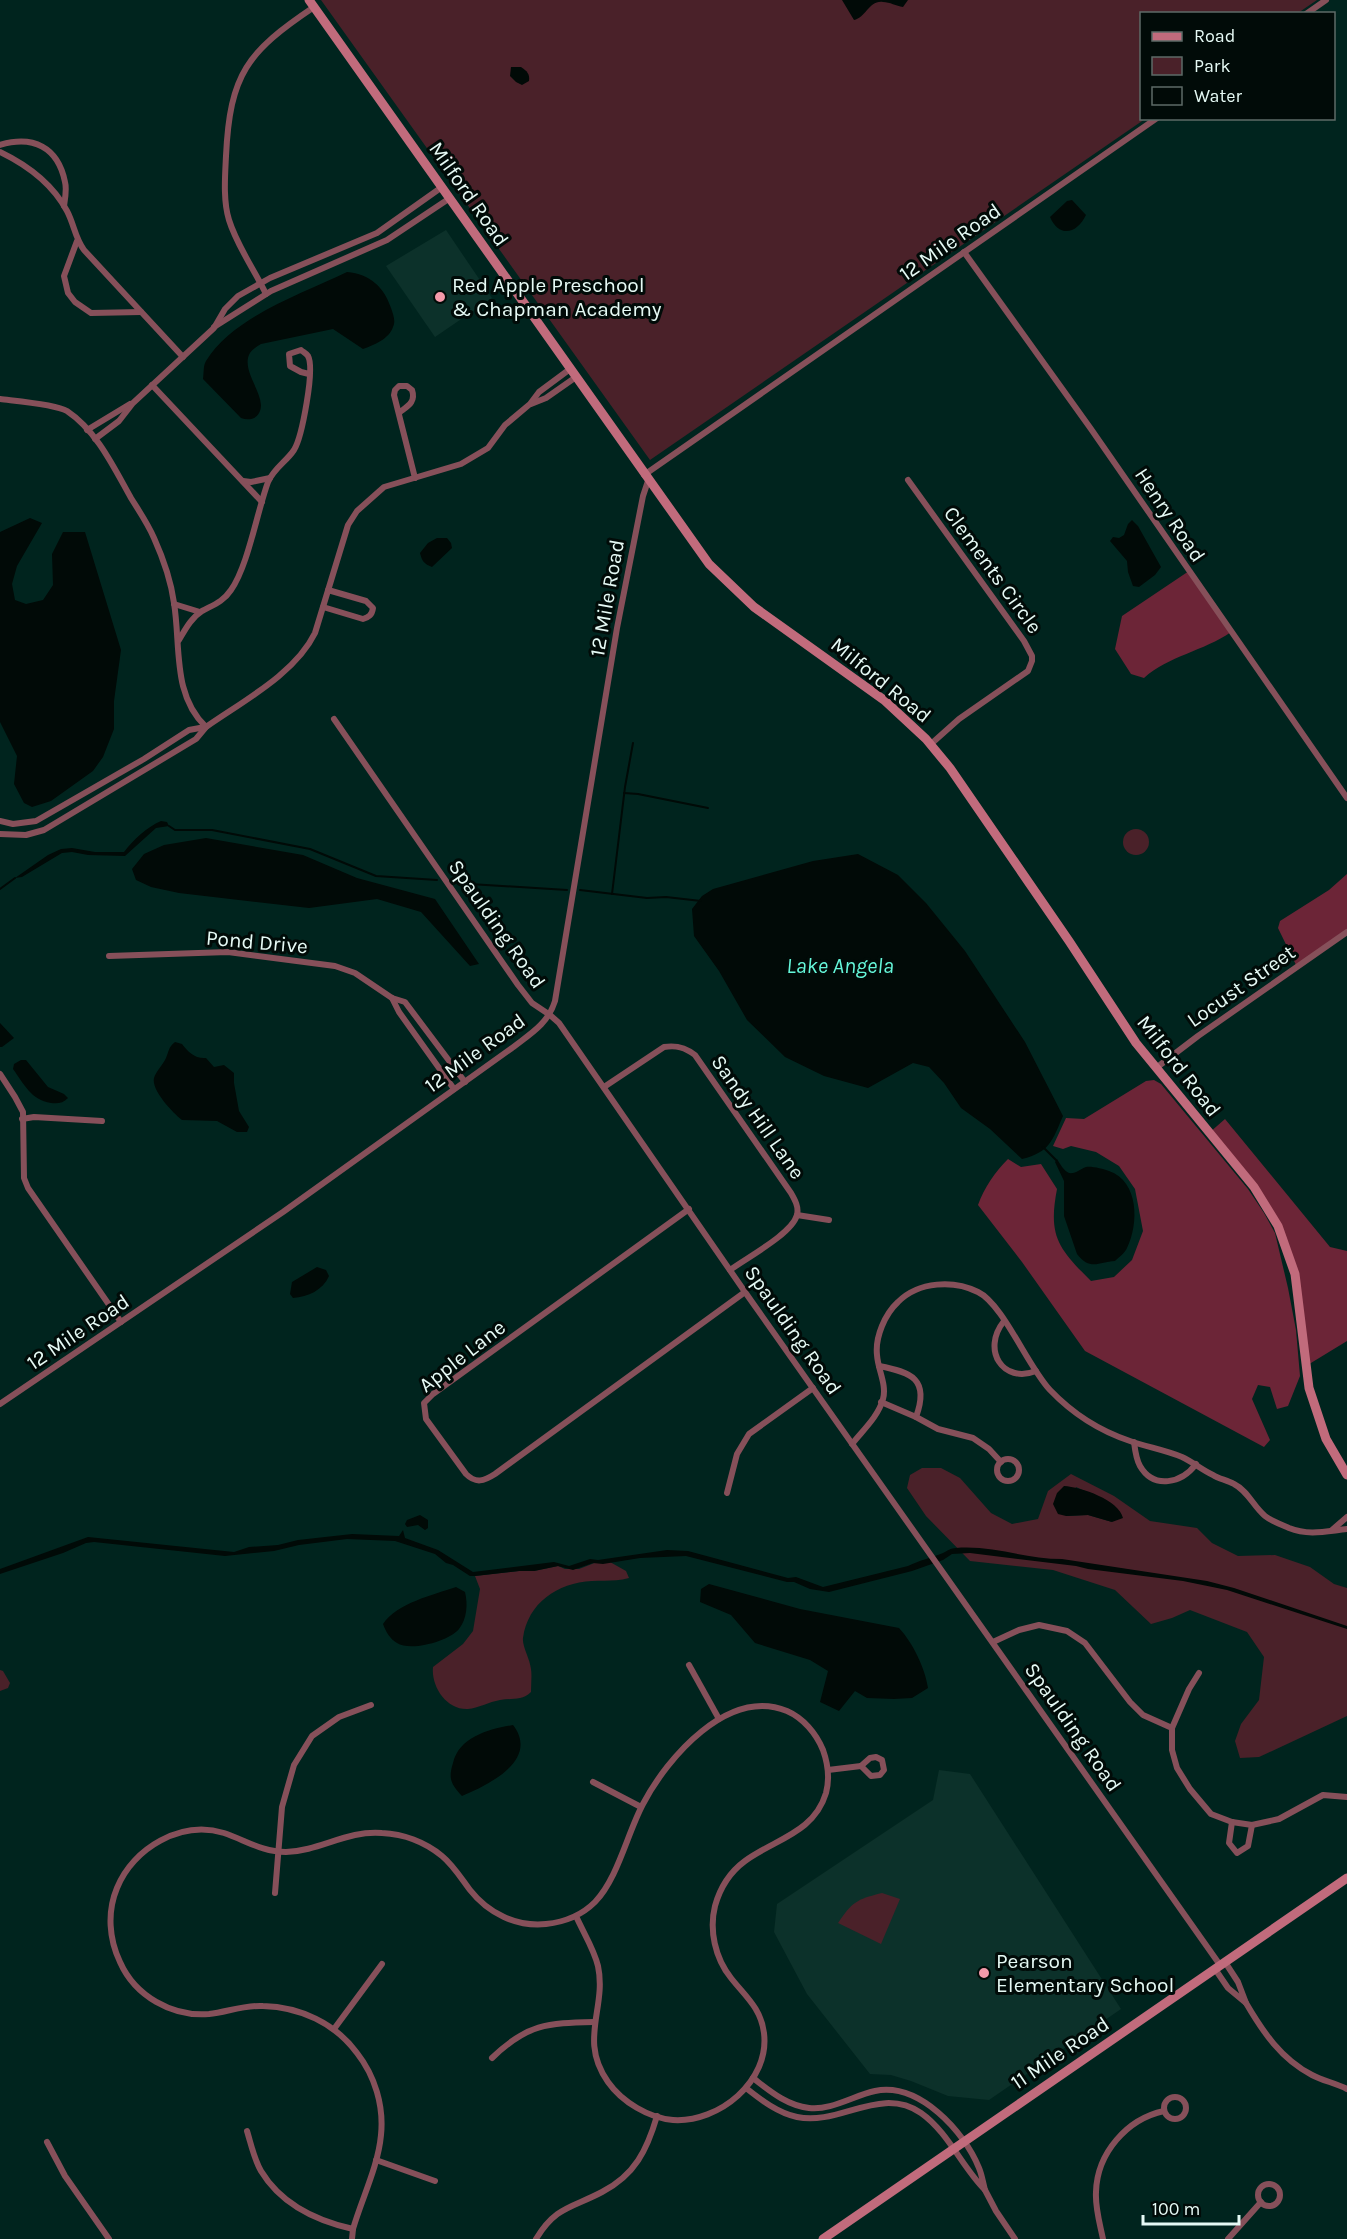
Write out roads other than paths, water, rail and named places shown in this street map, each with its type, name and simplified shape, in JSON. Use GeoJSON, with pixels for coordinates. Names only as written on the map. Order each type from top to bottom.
{"type":"FeatureCollection","features":[{"type":"Feature","properties":{"kind":"street"},"geometry":{"type":"LineString","coordinates":[[1309,12],[1326,0]]}},
{"type":"Feature","properties":{"kind":"street"},"geometry":{"type":"LineString","coordinates":[[266,294],[234,235],[228,217],[225,181],[228,128],[234,96],[241,77],[262,46],[311,4]]}},
{"type":"Feature","properties":{"kind":"street","name":"Milford Road"},"geometry":{"type":"LineString","coordinates":[[311,4],[696,547],[724,579],[754,607],[884,700],[931,744],[1063,932],[1136,1043],[1254,1187],[1278,1226],[1295,1274],[1309,1388],[1326,1438],[1347,1475]]}},
{"type":"Feature","properties":{"kind":"street","name":"12 Mile Road"},"geometry":{"type":"LineString","coordinates":[[0,1404],[283,1212],[541,1027],[550,1015],[555,1000],[617,628],[646,478],[1154,120]]}},
{"type":"Feature","properties":{"kind":"street"},"geometry":{"type":"LineString","coordinates":[[0,145],[27,140],[40,144],[49,151],[57,160],[66,184],[64,207]]}},
{"type":"Feature","properties":{"kind":"street"},"geometry":{"type":"LineString","coordinates":[[0,152],[43,179],[64,207],[77,241],[183,357]]}},
{"type":"Feature","properties":{"kind":"street"},"geometry":{"type":"LineString","coordinates":[[214,328],[225,309],[251,287],[377,232],[442,187]]}},
{"type":"Feature","properties":{"kind":"street"},"geometry":{"type":"LineString","coordinates":[[95,439],[118,421],[133,403],[214,328],[266,294],[387,240],[450,198]]}},
{"type":"Feature","properties":{"kind":"street"},"geometry":{"type":"LineString","coordinates":[[77,241],[64,276],[68,293],[75,302],[91,313],[141,312]]}},
{"type":"Feature","properties":{"kind":"street","name":"Henry Road"},"geometry":{"type":"LineString","coordinates":[[964,252],[1091,429],[1347,798]]}},
{"type":"Feature","properties":{"kind":"street"},"geometry":{"type":"LineString","coordinates":[[0,834],[26,835],[44,830],[196,740],[206,727],[290,667],[307,649],[315,633],[348,525],[357,511],[384,487],[475,458],[488,448],[505,425],[530,404],[539,392],[570,369]]}},
{"type":"Feature","properties":{"kind":"street"},"geometry":{"type":"LineString","coordinates":[[179,640],[185,628],[200,612],[218,604],[232,589],[240,573],[270,478],[279,464],[292,454],[301,435],[308,396],[309,374]]}},
{"type":"Feature","properties":{"kind":"street"},"geometry":{"type":"LineString","coordinates":[[530,404],[546,398],[576,377]]}},
{"type":"Feature","properties":{"kind":"street"},"geometry":{"type":"LineString","coordinates":[[152,385],[261,502]]}},
{"type":"Feature","properties":{"kind":"street"},"geometry":{"type":"LineString","coordinates":[[0,399],[64,410],[77,418],[95,439],[154,537],[171,586],[179,640],[180,674],[186,699],[196,717],[206,727]]}},
{"type":"Feature","properties":{"kind":"street"},"geometry":{"type":"LineString","coordinates":[[87,430],[133,403]]}},
{"type":"Feature","properties":{"kind":"street"},"geometry":{"type":"LineString","coordinates":[[399,412],[415,477]]}},
{"type":"Feature","properties":{"kind":"street"},"geometry":{"type":"LineString","coordinates":[[242,481],[251,482],[270,478]]}},
{"type":"Feature","properties":{"kind":"street","name":"Clements Circle"},"geometry":{"type":"LineString","coordinates":[[908,480],[1030,650],[1032,661],[1023,676],[959,718],[931,744]]}},
{"type":"Feature","properties":{"kind":"street"},"geometry":{"type":"LineString","coordinates":[[323,607],[363,619],[373,613],[373,608],[366,601],[328,590]]}},
{"type":"Feature","properties":{"kind":"street"},"geometry":{"type":"LineString","coordinates":[[174,604],[200,612]]}},
{"type":"Feature","properties":{"kind":"street","name":"Spaulding Road"},"geometry":{"type":"LineString","coordinates":[[334,719],[525,994],[540,1010],[550,1015],[558,1023],[1220,1965]]}},
{"type":"Feature","properties":{"kind":"street"},"geometry":{"type":"LineString","coordinates":[[0,821],[13,824],[36,821],[149,756],[189,730],[206,727]]}},
{"type":"Feature","properties":{"kind":"street","name":"Locust Street"},"geometry":{"type":"LineString","coordinates":[[1156,1068],[1347,932]]}},
{"type":"Feature","properties":{"kind":"street","name":"Pond Drive"},"geometry":{"type":"LineString","coordinates":[[109,956],[228,952],[335,966],[369,980],[392,998],[405,1002],[465,1082]]}},
{"type":"Feature","properties":{"kind":"street","name":"Pond Drive"},"geometry":{"type":"LineString","coordinates":[[392,998],[399,1012],[454,1089]]}},
{"type":"Feature","properties":{"kind":"street"},"geometry":{"type":"LineString","coordinates":[[427,1049],[436,1042]]}},
{"type":"Feature","properties":{"kind":"street","name":"Sandy Hill Lane"},"geometry":{"type":"LineString","coordinates":[[604,1088],[664,1047],[674,1045],[688,1050],[695,1055],[791,1193],[798,1208],[797,1215]]}},
{"type":"Feature","properties":{"kind":"street"},"geometry":{"type":"LineString","coordinates":[[0,1074],[15,1096],[22,1112],[24,1178],[28,1188],[121,1322]]}},
{"type":"Feature","properties":{"kind":"street"},"geometry":{"type":"LineString","coordinates":[[22,1119],[34,1117],[102,1121]]}},
{"type":"Feature","properties":{"kind":"street","name":"Apple Lane"},"geometry":{"type":"LineString","coordinates":[[689,1209],[433,1394],[424,1403],[426,1419],[466,1474],[473,1480],[482,1481],[495,1474],[745,1292]]}},
{"type":"Feature","properties":{"kind":"street"},"geometry":{"type":"LineString","coordinates":[[730,1269],[782,1234],[797,1215],[829,1220]]}},
{"type":"Feature","properties":{"kind":"street"},"geometry":{"type":"LineString","coordinates":[[852,1444],[877,1414],[881,1402],[884,1387],[877,1347],[885,1318],[898,1301],[914,1291],[936,1284],[954,1284],[979,1292],[996,1308],[1050,1390],[1091,1424],[1134,1442],[1180,1456],[1213,1476],[1235,1484],[1249,1496],[1265,1516],[1289,1528],[1308,1534],[1347,1529]]}},
{"type":"Feature","properties":{"kind":"street"},"geometry":{"type":"LineString","coordinates":[[1004,1321],[996,1331],[994,1339],[993,1347],[997,1359],[1014,1372],[1029,1374],[1036,1371]]}},
{"type":"Feature","properties":{"kind":"street"},"geometry":{"type":"LineString","coordinates":[[879,1366],[902,1371],[915,1378],[921,1398],[916,1417]]}},
{"type":"Feature","properties":{"kind":"street"},"geometry":{"type":"LineString","coordinates":[[726,1493],[737,1455],[749,1434],[813,1388]]}},
{"type":"Feature","properties":{"kind":"street"},"geometry":{"type":"LineString","coordinates":[[881,1402],[938,1429],[973,1438],[989,1449],[1001,1462]]}},
{"type":"Feature","properties":{"kind":"street"},"geometry":{"type":"LineString","coordinates":[[1134,1442],[1141,1468],[1156,1480],[1169,1482],[1182,1478],[1196,1464]]}},
{"type":"Feature","properties":{"kind":"street"},"geometry":{"type":"LineString","coordinates":[[1332,1531],[1347,1517]]}},
{"type":"Feature","properties":{"kind":"street"},"geometry":{"type":"LineString","coordinates":[[993,1642],[1019,1630],[1039,1625],[1067,1631],[1085,1643],[1130,1702],[1143,1715],[1172,1728]]}},
{"type":"Feature","properties":{"kind":"street"},"geometry":{"type":"LineString","coordinates":[[689,1665],[719,1719]]}},
{"type":"Feature","properties":{"kind":"street"},"geometry":{"type":"LineString","coordinates":[[1198,1673],[1172,1728],[1172,1750],[1178,1768],[1190,1789],[1211,1814],[1232,1822],[1252,1825],[1279,1819],[1323,1795],[1347,1797]]}},
{"type":"Feature","properties":{"kind":"street"},"geometry":{"type":"LineString","coordinates":[[275,1893],[282,1807],[294,1765],[312,1736],[339,1717],[370,1705]]}},
{"type":"Feature","properties":{"kind":"street"},"geometry":{"type":"LineString","coordinates":[[352,2239],[353,2229],[376,2160],[381,2124],[381,2108],[374,2081],[361,2058],[334,2029],[296,2011],[267,2006],[249,2006],[200,2014],[175,2010],[152,1999],[125,1972],[115,1950],[110,1927],[115,1893],[120,1880],[134,1861],[153,1844],[179,1834],[202,1830],[224,1833],[253,1846],[280,1852],[309,1849],[358,1833],[376,1832],[395,1834],[422,1844],[442,1856],[482,1903],[508,1919],[540,1924],[564,1920],[576,1916],[593,1904],[609,1881],[641,1807],[675,1757],[700,1733],[719,1719],[744,1708],[755,1706],[787,1711],[808,1725],[822,1746],[828,1770],[825,1795],[813,1818],[792,1835],[744,1861],[728,1878],[716,1902],[712,1926],[718,1956],[729,1976],[754,2004],[763,2029],[764,2050],[753,2078],[746,2088],[719,2109],[700,2117],[672,2120],[631,2104],[610,2086],[596,2056],[593,2029],[599,1986],[598,1967],[576,1916]]}},
{"type":"Feature","properties":{"kind":"street"},"geometry":{"type":"LineString","coordinates":[[828,1770],[861,1766]]}},
{"type":"Feature","properties":{"kind":"street"},"geometry":{"type":"LineString","coordinates":[[593,1782],[641,1807]]}},
{"type":"Feature","properties":{"kind":"street"},"geometry":{"type":"LineString","coordinates":[[1232,1822],[1228,1843],[1237,1852],[1248,1846],[1252,1825]]}},
{"type":"Feature","properties":{"kind":"street","name":"11 Mile Road"},"geometry":{"type":"LineString","coordinates":[[823,2239],[1347,1878]]}},
{"type":"Feature","properties":{"kind":"street"},"geometry":{"type":"LineString","coordinates":[[334,2029],[382,1964]]}},
{"type":"Feature","properties":{"kind":"street"},"geometry":{"type":"LineString","coordinates":[[1220,1965],[1233,1994],[1246,2003]]}},
{"type":"Feature","properties":{"kind":"street"},"geometry":{"type":"LineString","coordinates":[[1220,1965],[1238,1982],[1246,2003],[1271,2042],[1292,2062],[1315,2076],[1347,2089]]}},
{"type":"Feature","properties":{"kind":"street"},"geometry":{"type":"LineString","coordinates":[[492,2058],[526,2031],[556,2023],[594,2022]]}},
{"type":"Feature","properties":{"kind":"street"},"geometry":{"type":"LineString","coordinates":[[753,2078],[785,2101],[811,2109],[878,2090],[895,2090],[916,2096],[948,2122],[963,2142],[979,2169],[985,2190],[996,2211],[1015,2239]]}},
{"type":"Feature","properties":{"kind":"street"},"geometry":{"type":"LineString","coordinates":[[746,2088],[780,2111],[796,2117],[813,2119],[838,2115],[861,2106],[894,2102],[921,2113],[933,2124],[972,2178],[985,2190]]}},
{"type":"Feature","properties":{"kind":"street"},"geometry":{"type":"LineString","coordinates":[[857,2096],[861,2106]]}},
{"type":"Feature","properties":{"kind":"street"},"geometry":{"type":"LineString","coordinates":[[780,2111],[785,2101]]}},
{"type":"Feature","properties":{"kind":"street"},"geometry":{"type":"LineString","coordinates":[[921,2113],[929,2105]]}},
{"type":"Feature","properties":{"kind":"street"},"geometry":{"type":"LineString","coordinates":[[811,2109],[813,2119]]}},
{"type":"Feature","properties":{"kind":"street"},"geometry":{"type":"LineString","coordinates":[[1103,2239],[1096,2203],[1096,2190],[1098,2177],[1108,2150],[1137,2122],[1164,2111]]}},
{"type":"Feature","properties":{"kind":"street"},"geometry":{"type":"LineString","coordinates":[[536,2239],[561,2210],[600,2193],[631,2171],[649,2144],[657,2116]]}},
{"type":"Feature","properties":{"kind":"street"},"geometry":{"type":"LineString","coordinates":[[247,2131],[260,2169],[272,2187],[316,2219],[353,2229]]}},
{"type":"Feature","properties":{"kind":"street"},"geometry":{"type":"LineString","coordinates":[[47,2142],[65,2175],[109,2239]]}},
{"type":"Feature","properties":{"kind":"street"},"geometry":{"type":"LineString","coordinates":[[376,2160],[435,2181]]}},
{"type":"Feature","properties":{"kind":"street"},"geometry":{"type":"LineString","coordinates":[[1228,2239],[1261,2202]]}},
{"type":"Feature","properties":{"kind":"water"},"geometry":{"type":"Polygon","coordinates":[[[842,0],[908,0],[903,7],[878,2],[854,20],[842,0]]]}},
{"type":"Feature","properties":{"kind":"water"},"geometry":{"type":"Polygon","coordinates":[[[511,67],[523,68],[529,81],[522,85],[516,82],[510,76],[511,67]]]}},
{"type":"Feature","properties":{"kind":"water"},"geometry":{"type":"Polygon","coordinates":[[[1072,200],[1086,215],[1073,230],[1063,231],[1054,224],[1050,217],[1067,201],[1072,200]]]}},
{"type":"Feature","properties":{"kind":"water"},"geometry":{"type":"Polygon","coordinates":[[[347,272],[363,276],[380,288],[393,315],[394,325],[391,331],[381,341],[363,349],[333,329],[261,344],[250,353],[248,364],[260,399],[261,409],[255,418],[241,418],[203,379],[206,361],[218,345],[251,319],[347,272]]]}},
{"type":"Feature","properties":{"kind":"water"},"geometry":{"type":"Polygon","coordinates":[[[30,518],[42,523],[17,566],[12,584],[15,600],[26,604],[43,600],[53,585],[52,554],[63,532],[85,532],[121,650],[114,701],[114,729],[103,757],[93,771],[51,801],[32,807],[24,803],[14,784],[17,756],[0,722],[0,532],[30,518]]]}},
{"type":"Feature","properties":{"kind":"water"},"geometry":{"type":"Polygon","coordinates":[[[1132,520],[1138,526],[1161,567],[1155,575],[1139,587],[1133,586],[1127,561],[1110,541],[1113,537],[1119,538],[1124,535],[1132,520]]]}},
{"type":"Feature","properties":{"kind":"water"},"geometry":{"type":"Polygon","coordinates":[[[437,538],[447,538],[452,548],[432,567],[424,562],[420,553],[428,543],[437,538]]]}},
{"type":"Feature","properties":{"kind":"water"},"geometry":{"type":"Polygon","coordinates":[[[161,821],[167,822],[169,826],[156,828],[125,856],[62,853],[22,877],[15,878],[48,855],[61,849],[124,852],[141,834],[161,821]]]}},
{"type":"Feature","properties":{"kind":"water"},"geometry":{"type":"Polygon","coordinates":[[[206,838],[303,855],[357,878],[435,899],[479,964],[470,966],[421,912],[377,899],[309,908],[179,893],[151,887],[136,880],[132,869],[144,854],[164,845],[206,838]]]}},
{"type":"Feature","properties":{"kind":"water","name":"Lake Angela"},"geometry":{"type":"Polygon","coordinates":[[[858,854],[898,875],[926,903],[965,951],[1025,1042],[1063,1116],[1053,1139],[1039,1153],[1022,1159],[990,1129],[961,1108],[944,1083],[929,1067],[913,1063],[868,1088],[824,1076],[785,1057],[747,1020],[719,971],[694,936],[692,909],[702,896],[713,889],[813,861],[858,854]]]}},
{"type":"Feature","properties":{"kind":"water"},"geometry":{"type":"Polygon","coordinates":[[[0,1023],[14,1038],[2,1047],[0,1047],[0,1023]]]}},
{"type":"Feature","properties":{"kind":"water"},"geometry":{"type":"Polygon","coordinates":[[[175,1042],[182,1044],[195,1056],[206,1058],[214,1067],[224,1065],[234,1073],[239,1111],[249,1127],[247,1132],[237,1132],[217,1121],[182,1120],[163,1101],[156,1089],[154,1078],[175,1042]]]}},
{"type":"Feature","properties":{"kind":"water"},"geometry":{"type":"Polygon","coordinates":[[[26,1060],[48,1087],[68,1098],[54,1103],[38,1099],[33,1095],[13,1069],[14,1064],[26,1060]]]}},
{"type":"Feature","properties":{"kind":"water"},"geometry":{"type":"Polygon","coordinates":[[[1057,1159],[1069,1173],[1086,1167],[1098,1168],[1119,1176],[1126,1184],[1134,1204],[1133,1227],[1126,1250],[1115,1261],[1091,1264],[1077,1254],[1064,1216],[1064,1181],[1055,1162],[1057,1159]]]}},
{"type":"Feature","properties":{"kind":"water"},"geometry":{"type":"Polygon","coordinates":[[[317,1267],[326,1270],[329,1276],[323,1285],[314,1292],[293,1298],[290,1294],[292,1282],[317,1267]]]}},
{"type":"Feature","properties":{"kind":"water"},"geometry":{"type":"Polygon","coordinates":[[[1064,1486],[1080,1489],[1107,1500],[1120,1511],[1123,1518],[1112,1522],[1088,1515],[1058,1514],[1053,1504],[1057,1493],[1064,1486]]]}},
{"type":"Feature","properties":{"kind":"water"},"geometry":{"type":"Polygon","coordinates":[[[420,1515],[428,1520],[428,1528],[425,1530],[418,1525],[407,1527],[405,1524],[407,1520],[420,1515]]]}},
{"type":"Feature","properties":{"kind":"water"},"geometry":{"type":"Polygon","coordinates":[[[403,1530],[405,1538],[438,1550],[473,1572],[554,1562],[569,1566],[590,1559],[598,1560],[667,1550],[688,1551],[788,1578],[796,1577],[823,1587],[908,1566],[952,1549],[983,1548],[1207,1581],[1347,1626],[1347,1629],[1227,1590],[1183,1581],[970,1553],[952,1554],[943,1560],[912,1571],[829,1592],[686,1556],[593,1563],[573,1570],[558,1566],[534,1571],[470,1576],[435,1554],[395,1541],[347,1539],[299,1545],[274,1551],[225,1556],[94,1542],[0,1574],[0,1569],[88,1537],[234,1552],[249,1547],[352,1534],[399,1536],[403,1530]]]}},
{"type":"Feature","properties":{"kind":"water"},"geometry":{"type":"Polygon","coordinates":[[[709,1584],[800,1609],[899,1628],[918,1656],[928,1688],[912,1698],[894,1699],[867,1698],[855,1691],[839,1711],[820,1702],[828,1671],[810,1660],[755,1643],[731,1615],[700,1602],[701,1589],[709,1584]]]}},
{"type":"Feature","properties":{"kind":"water"},"geometry":{"type":"Polygon","coordinates":[[[456,1587],[465,1592],[467,1606],[464,1621],[459,1629],[447,1638],[430,1644],[411,1646],[397,1643],[388,1635],[383,1624],[397,1610],[456,1587]]]}},
{"type":"Feature","properties":{"kind":"water"},"geometry":{"type":"Polygon","coordinates":[[[513,1725],[520,1738],[520,1749],[516,1760],[497,1778],[462,1796],[453,1785],[451,1777],[456,1754],[476,1736],[513,1725]]]}},
{"type":"Feature","properties":{"kind":"waterway"},"geometry":{"type":"LineString","coordinates":[[612,894],[625,787],[633,743]]}},
{"type":"Feature","properties":{"kind":"waterway"},"geometry":{"type":"LineString","coordinates":[[624,793],[708,808]]}},
{"type":"Feature","properties":{"kind":"waterway"},"geometry":{"type":"LineString","coordinates":[[169,826],[175,830],[212,830],[310,849],[376,876],[437,880]]}},
{"type":"Feature","properties":{"kind":"waterway"},"geometry":{"type":"LineString","coordinates":[[0,889],[15,878]]}},
{"type":"Feature","properties":{"kind":"waterway"},"geometry":{"type":"LineString","coordinates":[[461,880],[470,884],[567,890]]}},
{"type":"Feature","properties":{"kind":"waterway"},"geometry":{"type":"LineString","coordinates":[[580,890],[647,898],[666,897],[701,901]]}},
{"type":"Feature","properties":{"kind":"waterway"},"geometry":{"type":"LineString","coordinates":[[1043,1147],[1056,1160]]}},
{"type":"Feature","properties":{"kind":"place","name":"Red Apple Preschool & Chapman Academy"},"geometry":{"type":"Point","coordinates":[440,297]}},
{"type":"Feature","properties":{"kind":"place","name":"Pearson Elementary School"},"geometry":{"type":"Point","coordinates":[984,1973]}}]}
